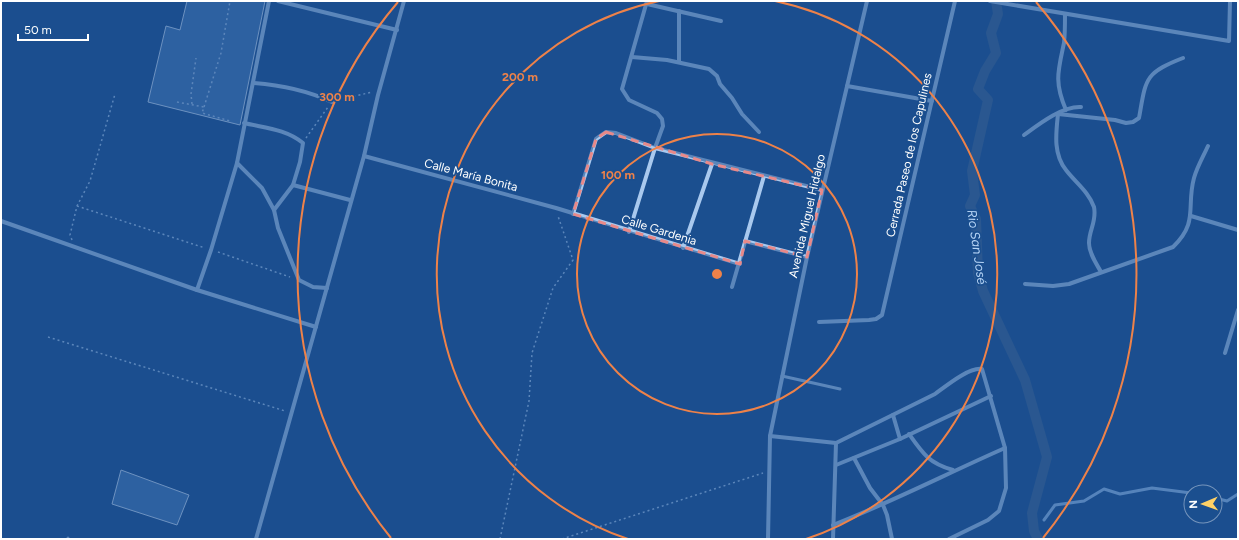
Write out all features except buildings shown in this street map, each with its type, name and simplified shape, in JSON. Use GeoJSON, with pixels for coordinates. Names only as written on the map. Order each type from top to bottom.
{"type":"FeatureCollection","features":[{"type":"Feature","properties":{"kind":"street"},"geometry":{"type":"LineString","coordinates":[[197,290],[211,250],[237,163],[269,1]]}},
{"type":"Feature","properties":{"kind":"street"},"geometry":{"type":"LineString","coordinates":[[278,1],[397,30]]}},
{"type":"Feature","properties":{"kind":"street"},"geometry":{"type":"LineString","coordinates":[[256,539],[327,288],[350,200],[364,156],[404,1]]}},
{"type":"Feature","properties":{"kind":"street","name":"Avenida Miguel Hidalgo"},"geometry":{"type":"LineString","coordinates":[[768,539],[770,436],[807,257],[867,1]]}},
{"type":"Feature","properties":{"kind":"street","name":"Cerrada Paseo de los Capulines"},"geometry":{"type":"LineString","coordinates":[[819,322],[868,320],[876,319],[882,315],[955,1]]}},
{"type":"Feature","properties":{"kind":"street"},"geometry":{"type":"LineString","coordinates":[[990,1],[1065,15],[1229,41],[1230,1]]}},
{"type":"Feature","properties":{"kind":"street"},"geometry":{"type":"LineString","coordinates":[[629,232],[655,148],[664,126],[662,119],[657,113],[629,100],[622,89],[647,2],[721,21]]}},
{"type":"Feature","properties":{"kind":"street"},"geometry":{"type":"LineString","coordinates":[[678,11],[679,62]]}},
{"type":"Feature","properties":{"kind":"street"},"geometry":{"type":"LineString","coordinates":[[1065,15],[1064,42],[1057,72],[1061,99],[1066,110]]}},
{"type":"Feature","properties":{"kind":"street"},"geometry":{"type":"LineString","coordinates":[[632,56],[679,62],[709,69],[717,76],[720,84],[732,98],[742,114],[759,132]]}},
{"type":"Feature","properties":{"kind":"street"},"geometry":{"type":"LineString","coordinates":[[1058,114],[1110,119],[1126,123],[1133,122],[1139,118],[1149,78],[1160,67],[1183,58]]}},
{"type":"Feature","properties":{"kind":"street"},"geometry":{"type":"LineString","coordinates":[[254,83],[295,88],[312,93],[332,102]]}},
{"type":"Feature","properties":{"kind":"street"},"geometry":{"type":"LineString","coordinates":[[847,86],[932,101]]}},
{"type":"Feature","properties":{"kind":"street"},"geometry":{"type":"LineString","coordinates":[[1024,135],[1058,114],[1074,106],[1081,106]]}},
{"type":"Feature","properties":{"kind":"street"},"geometry":{"type":"LineString","coordinates":[[1058,114],[1055,139],[1058,154],[1065,170],[1080,184],[1093,205],[1096,216],[1089,244],[1101,272]]}},
{"type":"Feature","properties":{"kind":"street"},"geometry":{"type":"LineString","coordinates":[[244,123],[284,131],[295,136],[303,143],[300,162],[293,185],[274,210]]}},
{"type":"Feature","properties":{"kind":"street"},"geometry":{"type":"LineString","coordinates":[[573,214],[596,139],[606,132],[616,133],[655,148],[712,164],[822,190]]}},
{"type":"Feature","properties":{"kind":"street"},"geometry":{"type":"LineString","coordinates":[[1025,284],[1053,286],[1069,284],[1173,247],[1183,237],[1191,216],[1191,195],[1195,177],[1208,146]]}},
{"type":"Feature","properties":{"kind":"street","name":"Calle María Bonita"},"geometry":{"type":"LineString","coordinates":[[364,156],[556,208],[573,214]]}},
{"type":"Feature","properties":{"kind":"street"},"geometry":{"type":"LineString","coordinates":[[237,163],[262,188],[274,210],[278,228],[299,280],[313,287],[327,288]]}},
{"type":"Feature","properties":{"kind":"street"},"geometry":{"type":"LineString","coordinates":[[683,248],[712,164]]}},
{"type":"Feature","properties":{"kind":"street"},"geometry":{"type":"LineString","coordinates":[[732,287],[740,264],[745,241],[764,176]]}},
{"type":"Feature","properties":{"kind":"street"},"geometry":{"type":"LineString","coordinates":[[293,185],[350,200]]}},
{"type":"Feature","properties":{"kind":"street","name":"Calle Gardenia"},"geometry":{"type":"LineString","coordinates":[[573,214],[740,264]]}},
{"type":"Feature","properties":{"kind":"street"},"geometry":{"type":"LineString","coordinates":[[1191,216],[1238,230]]}},
{"type":"Feature","properties":{"kind":"street"},"geometry":{"type":"LineString","coordinates":[[1,221],[73,245],[197,290],[316,327]]}},
{"type":"Feature","properties":{"kind":"street"},"geometry":{"type":"LineString","coordinates":[[745,241],[807,257]]}},
{"type":"Feature","properties":{"kind":"street"},"geometry":{"type":"LineString","coordinates":[[1225,353],[1238,310]]}},
{"type":"Feature","properties":{"kind":"street"},"geometry":{"type":"LineString","coordinates":[[770,436],[836,443],[935,394],[976,368],[982,369],[1006,448],[1006,488],[999,511],[988,520],[949,539]]}},
{"type":"Feature","properties":{"kind":"street"},"geometry":{"type":"LineString","coordinates":[[836,464],[900,439],[991,396]]}},
{"type":"Feature","properties":{"kind":"street"},"geometry":{"type":"LineString","coordinates":[[893,415],[900,439]]}},
{"type":"Feature","properties":{"kind":"street"},"geometry":{"type":"LineString","coordinates":[[909,434],[926,457],[936,465],[953,470]]}},
{"type":"Feature","properties":{"kind":"street"},"geometry":{"type":"LineString","coordinates":[[833,539],[836,443]]}},
{"type":"Feature","properties":{"kind":"street"},"geometry":{"type":"LineString","coordinates":[[833,525],[883,505],[953,470],[1006,448]]}},
{"type":"Feature","properties":{"kind":"street"},"geometry":{"type":"LineString","coordinates":[[854,458],[870,488],[883,505],[887,515],[892,539]]}},
{"type":"Feature","properties":{"kind":"lane"},"geometry":{"type":"LineString","coordinates":[[782,376],[840,390]]}},
{"type":"Feature","properties":{"kind":"path"},"geometry":{"type":"LineString","coordinates":[[230,1],[221,53],[202,114],[230,121]]}},
{"type":"Feature","properties":{"kind":"path"},"geometry":{"type":"LineString","coordinates":[[192,105],[191,94],[196,58]]}},
{"type":"Feature","properties":{"kind":"path"},"geometry":{"type":"LineString","coordinates":[[303,143],[332,102],[380,90]]}},
{"type":"Feature","properties":{"kind":"path"},"geometry":{"type":"LineString","coordinates":[[73,245],[70,235],[77,206],[90,181],[115,94]]}},
{"type":"Feature","properties":{"kind":"path"},"geometry":{"type":"LineString","coordinates":[[177,102],[204,107]]}},
{"type":"Feature","properties":{"kind":"path"},"geometry":{"type":"LineString","coordinates":[[77,206],[299,280]]}},
{"type":"Feature","properties":{"kind":"path"},"geometry":{"type":"LineString","coordinates":[[500,539],[529,402],[532,353],[553,288],[572,260],[556,208]]}},
{"type":"Feature","properties":{"kind":"path"},"geometry":{"type":"LineString","coordinates":[[48,337],[291,413]]}},
{"type":"Feature","properties":{"kind":"path"},"geometry":{"type":"LineString","coordinates":[[562,539],[769,471]]}},
{"type":"Feature","properties":{"kind":"highlighted area"},"geometry":{"type":"Polygon","coordinates":[[[606,132],[712,164],[822,190],[807,257],[745,241],[740,264],[573,214],[596,139],[606,132]]]}},
{"type":"Feature","properties":{"kind":"waterway","name":"Rio San José"},"geometry":{"type":"LineString","coordinates":[[996,1],[998,14],[991,33],[996,53],[985,71],[978,89],[988,100],[972,171],[975,195],[970,206],[976,219],[978,273],[983,291],[1025,380],[1047,457],[1032,513],[1034,531],[1038,539]]}},
{"type":"Feature","properties":{"kind":"waterway"},"geometry":{"type":"LineString","coordinates":[[1044,520],[1055,505],[1084,501],[1104,489],[1120,494],[1152,488],[1183,492]]}},
{"type":"Feature","properties":{"kind":"waterway"},"geometry":{"type":"LineString","coordinates":[[1223,500],[1227,501],[1238,494]]}}]}
